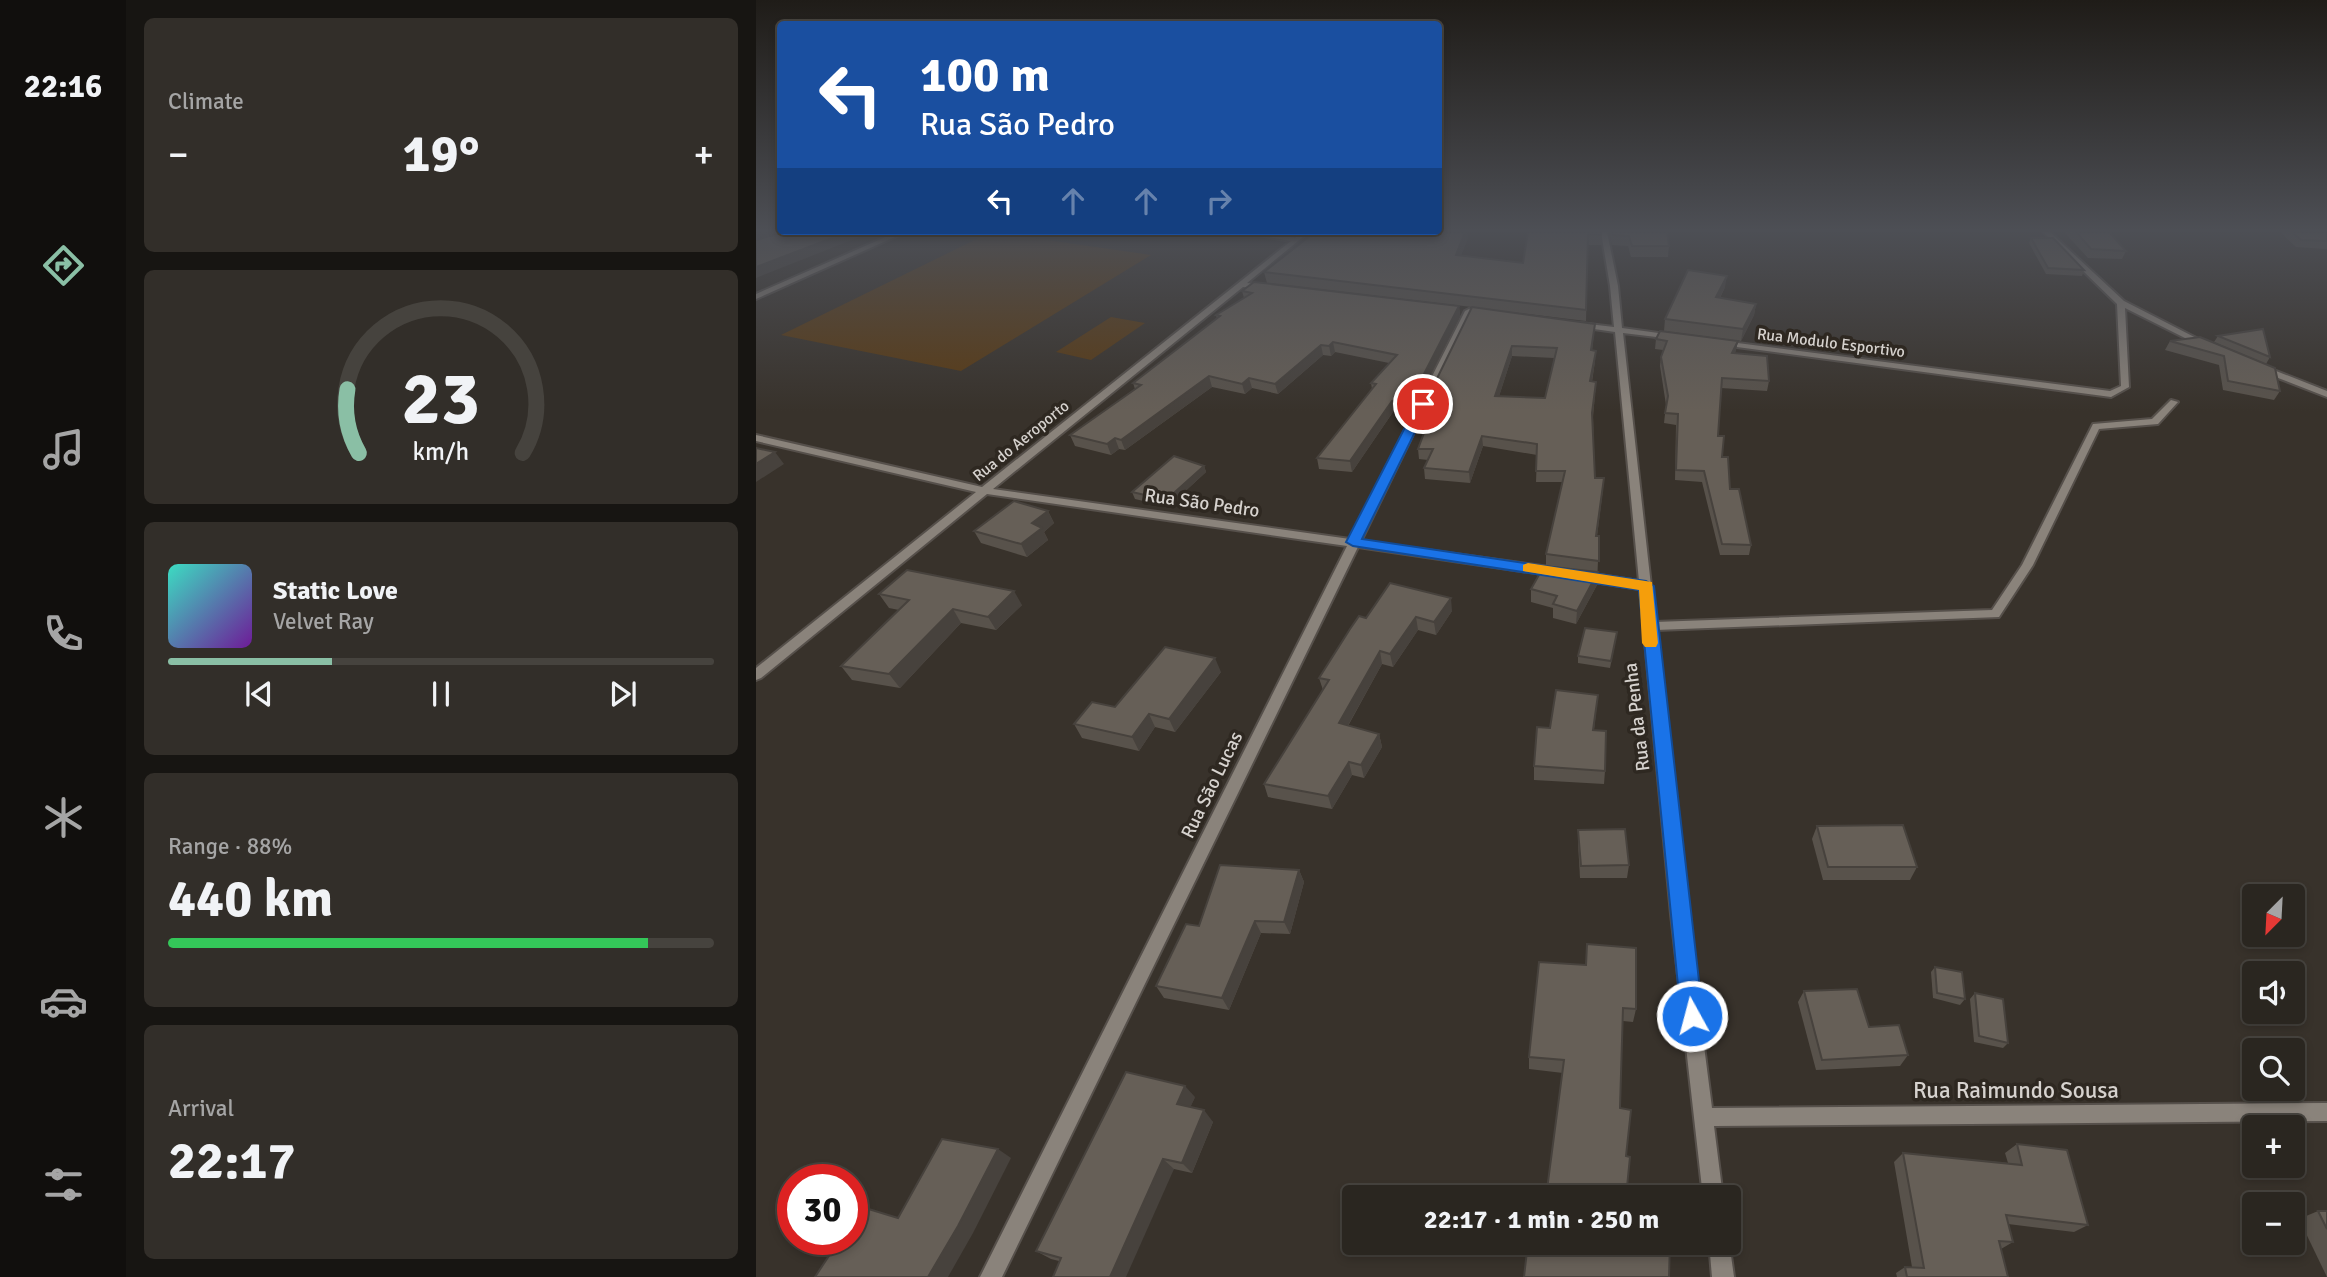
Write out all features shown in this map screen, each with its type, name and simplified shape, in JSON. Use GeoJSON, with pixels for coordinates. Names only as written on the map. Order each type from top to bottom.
{"type":"FeatureCollection","features":[{"type":"Feature","properties":{"kind":"street","name":"Rua do Aeroporto"},"geometry":{"type":"LineString","coordinates":[[756,676],[1230,292]]}},
{"type":"Feature","properties":{"kind":"street","name":"Rua da Penha"},"geometry":{"type":"LineString","coordinates":[[1613,292],[1712,1185]]}},
{"type":"Feature","properties":{"kind":"street"},"geometry":{"type":"LineString","coordinates":[[2109,292],[2121,303],[2217,349]]}},
{"type":"Feature","properties":{"kind":"street","name":"Rua Modulo Esportivo"},"geometry":{"type":"LineString","coordinates":[[1714,342],[2110,394],[2125,387],[2121,303]]}},
{"type":"Feature","properties":{"kind":"street","name":"Rua São Lucas"},"geometry":{"type":"LineString","coordinates":[[991,1277],[1469,312]]}},
{"type":"Feature","properties":{"kind":"street"},"geometry":{"type":"LineString","coordinates":[[1564,323],[1687,339]]}},
{"type":"Feature","properties":{"kind":"street"},"geometry":{"type":"LineString","coordinates":[[2251,364],[2327,394]]}},
{"type":"Feature","properties":{"kind":"street"},"geometry":{"type":"LineString","coordinates":[[1648,626],[1995,614],[2027,565],[2096,426],[2155,422],[2175,402]]}},
{"type":"Feature","properties":{"kind":"street","name":"Rua São Pedro"},"geometry":{"type":"LineString","coordinates":[[756,438],[984,491],[1646,586]]}},
{"type":"Feature","properties":{"kind":"street","name":"Rua Raimundo Sousa"},"geometry":{"type":"LineString","coordinates":[[1705,1117],[2327,1112]]}},
{"type":"Feature","properties":{"kind":"street"},"geometry":{"type":"LineString","coordinates":[[1720,1255],[1723,1277]]}},
{"type":"Feature","properties":{"kind":"shaded area"},"geometry":{"type":"Polygon","coordinates":[[[869,292],[1091,292],[961,371],[781,335],[869,292]]]}},
{"type":"Feature","properties":{"kind":"shaded area"},"geometry":{"type":"Polygon","coordinates":[[[1111,317],[1145,323],[1091,360],[1056,352],[1111,317]]]}},
{"type":"Feature","properties":{"kind":"building"},"geometry":{"type":"Polygon","coordinates":[[[1245,292],[1336,292],[1459,306],[1409,403],[1392,401],[1350,461],[1317,458],[1376,384],[1371,383],[1397,355],[1333,342],[1329,346],[1321,345],[1275,384],[1249,378],[1242,384],[1209,376],[1121,440],[1115,438],[1107,444],[1070,435],[1141,385],[1133,383],[1220,316],[1216,315],[1252,293],[1245,292]]]}},
{"type":"Feature","properties":{"kind":"building"},"geometry":{"type":"Polygon","coordinates":[[[1430,292],[1586,292],[1586,310],[1430,292]]]}},
{"type":"Feature","properties":{"kind":"building"},"geometry":{"type":"Polygon","coordinates":[[[1678,292],[1719,292],[1716,297],[1756,304],[1743,329],[1665,319],[1678,292]]]}},
{"type":"Feature","properties":{"kind":"building"},"geometry":{"type":"Polygon","coordinates":[[[1472,307],[1595,324],[1591,350],[1596,351],[1590,381],[1596,382],[1592,413],[1595,478],[1604,478],[1596,536],[1599,536],[1599,561],[1546,554],[1565,471],[1536,471],[1537,444],[1482,436],[1469,472],[1424,468],[1433,449],[1418,449],[1434,406],[1424,405],[1472,307]],[[1512,346],[1495,396],[1545,398],[1557,348],[1512,346]]]}},
{"type":"Feature","properties":{"kind":"building"},"geometry":{"type":"Polygon","coordinates":[[[2263,329],[2270,357],[2218,336],[2263,329]]]}},
{"type":"Feature","properties":{"kind":"building"},"geometry":{"type":"Polygon","coordinates":[[[1660,331],[1738,341],[1732,353],[1767,356],[1769,381],[1722,378],[1718,436],[1724,436],[1722,457],[1728,457],[1730,489],[1739,489],[1751,545],[1722,544],[1704,471],[1676,470],[1678,414],[1665,413],[1668,396],[1661,357],[1667,341],[1656,339],[1660,331]]]}},
{"type":"Feature","properties":{"kind":"building"},"geometry":{"type":"Polygon","coordinates":[[[2200,337],[2275,368],[2280,391],[2228,381],[2224,356],[2170,341],[2200,337]]]}},
{"type":"Feature","properties":{"kind":"building"},"geometry":{"type":"Polygon","coordinates":[[[756,448],[775,452],[756,464],[756,448]]]}},
{"type":"Feature","properties":{"kind":"building"},"geometry":{"type":"Polygon","coordinates":[[[1174,456],[1204,466],[1166,500],[1132,492],[1174,456]]]}},
{"type":"Feature","properties":{"kind":"building"},"geometry":{"type":"Polygon","coordinates":[[[1014,501],[1048,511],[1032,523],[1042,528],[1021,544],[974,531],[1014,501]]]}},
{"type":"Feature","properties":{"kind":"building"},"geometry":{"type":"Polygon","coordinates":[[[1544,566],[1598,572],[1577,611],[1553,604],[1557,596],[1531,589],[1544,566]]]}},
{"type":"Feature","properties":{"kind":"building"},"geometry":{"type":"Polygon","coordinates":[[[907,570],[1014,591],[988,617],[953,609],[889,674],[841,666],[909,600],[879,594],[907,570]]]}},
{"type":"Feature","properties":{"kind":"building"},"geometry":{"type":"Polygon","coordinates":[[[1390,583],[1451,598],[1434,622],[1416,617],[1390,654],[1380,651],[1339,723],[1379,734],[1361,765],[1349,762],[1328,796],[1264,784],[1329,680],[1319,678],[1359,616],[1366,618],[1390,583]]]}},
{"type":"Feature","properties":{"kind":"building"},"geometry":{"type":"Polygon","coordinates":[[[1585,628],[1617,632],[1611,661],[1578,656],[1585,628]]]}},
{"type":"Feature","properties":{"kind":"building"},"geometry":{"type":"Polygon","coordinates":[[[1165,647],[1215,658],[1169,719],[1149,714],[1132,737],[1074,724],[1092,702],[1115,707],[1165,647]]]}},
{"type":"Feature","properties":{"kind":"building"},"geometry":{"type":"Polygon","coordinates":[[[1556,690],[1598,695],[1593,730],[1606,731],[1605,771],[1534,766],[1537,727],[1550,728],[1556,690]]]}},
{"type":"Feature","properties":{"kind":"building"},"geometry":{"type":"Polygon","coordinates":[[[1903,825],[1917,867],[1828,867],[1817,826],[1903,825]]]}},
{"type":"Feature","properties":{"kind":"building"},"geometry":{"type":"Polygon","coordinates":[[[1625,829],[1629,865],[1581,866],[1578,830],[1625,829]]]}},
{"type":"Feature","properties":{"kind":"building"},"geometry":{"type":"Polygon","coordinates":[[[1220,865],[1299,870],[1284,922],[1255,921],[1222,998],[1156,986],[1186,924],[1199,926],[1220,865]]]}},
{"type":"Feature","properties":{"kind":"building"},"geometry":{"type":"Polygon","coordinates":[[[1587,944],[1636,948],[1636,1009],[1623,1008],[1620,1108],[1631,1110],[1626,1156],[1630,1157],[1627,1185],[1548,1185],[1564,1060],[1529,1057],[1539,962],[1586,965],[1587,944]]]}},
{"type":"Feature","properties":{"kind":"building"},"geometry":{"type":"Polygon","coordinates":[[[1935,967],[1962,972],[1965,999],[1937,993],[1935,967]]]}},
{"type":"Feature","properties":{"kind":"building"},"geometry":{"type":"Polygon","coordinates":[[[1857,989],[1869,1027],[1899,1025],[1908,1055],[1822,1060],[1804,991],[1857,989]]]}},
{"type":"Feature","properties":{"kind":"building"},"geometry":{"type":"Polygon","coordinates":[[[1975,993],[2003,999],[2008,1043],[1979,1036],[1975,993]]]}},
{"type":"Feature","properties":{"kind":"building"},"geometry":{"type":"Polygon","coordinates":[[[1126,1072],[1185,1086],[1177,1104],[1204,1110],[1182,1163],[1163,1159],[1110,1277],[1053,1277],[1061,1258],[1036,1251],[1126,1072]]]}},
{"type":"Feature","properties":{"kind":"building"},"geometry":{"type":"Polygon","coordinates":[[[942,1139],[998,1149],[928,1277],[815,1277],[829,1255],[868,1255],[868,1209],[898,1218],[942,1139]]]}},
{"type":"Feature","properties":{"kind":"building"},"geometry":{"type":"Polygon","coordinates":[[[2017,1144],[2067,1150],[2088,1225],[2006,1215],[2013,1242],[1999,1241],[2008,1277],[1907,1277],[1905,1267],[1924,1268],[1903,1153],[2022,1165],[2017,1144]]]}},
{"type":"Feature","properties":{"kind":"building"},"geometry":{"type":"Polygon","coordinates":[[[2318,1211],[2327,1211],[2327,1229],[2318,1211]]]}},
{"type":"Feature","properties":{"kind":"building"},"geometry":{"type":"Polygon","coordinates":[[[1527,1255],[1670,1255],[1669,1277],[1524,1277],[1527,1255]]]}},
{"type":"Feature","properties":{"kind":"slow traffic"},"geometry":{"type":"LineString","coordinates":[[1528,568],[1646,586],[1650,643]]}},
{"type":"Feature","properties":{"kind":"route"},"geometry":{"type":"LineString","coordinates":[[1423,404],[1353,542],[1646,586],[1648,626],[1692,1016]]}}]}
